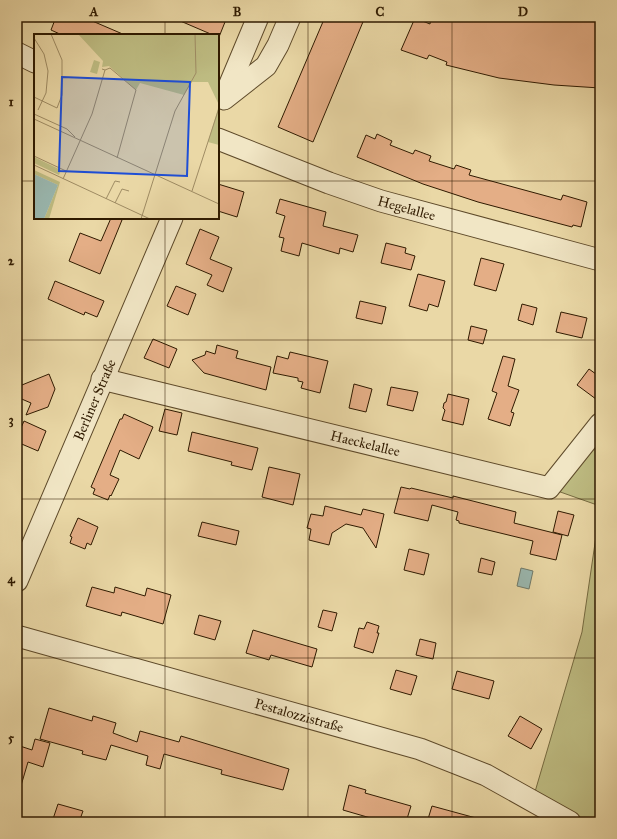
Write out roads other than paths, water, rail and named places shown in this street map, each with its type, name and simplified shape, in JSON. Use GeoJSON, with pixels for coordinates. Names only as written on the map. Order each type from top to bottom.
{"type":"FeatureCollection","features":[{"type":"Feature","properties":{"kind":"street"},"geometry":{"type":"LineString","coordinates":[[221,105],[258,17]]}},
{"type":"Feature","properties":{"kind":"street"},"geometry":{"type":"LineString","coordinates":[[221,105],[266,66],[278,45],[290,17]]}},
{"type":"Feature","properties":{"kind":"street"},"geometry":{"type":"LineString","coordinates":[[17,53],[34,62]]}},
{"type":"Feature","properties":{"kind":"street","name":"Hegelallee"},"geometry":{"type":"LineString","coordinates":[[219,139],[328,184],[381,201],[600,260]]}},
{"type":"Feature","properties":{"kind":"street","name":"Berliner Straße"},"geometry":{"type":"LineString","coordinates":[[17,581],[172,219]]}},
{"type":"Feature","properties":{"kind":"street","name":"Haeckelallee"},"geometry":{"type":"LineString","coordinates":[[102,379],[549,488],[600,424]]}},
{"type":"Feature","properties":{"kind":"street","name":"Pestalozzistraße"},"geometry":{"type":"LineString","coordinates":[[17,636],[420,748],[486,775],[570,822]]}},
{"type":"Feature","properties":{"kind":"water"},"geometry":{"type":"Polygon","coordinates":[[[521,568],[533,571],[529,589],[517,586],[521,568]]]}}]}
